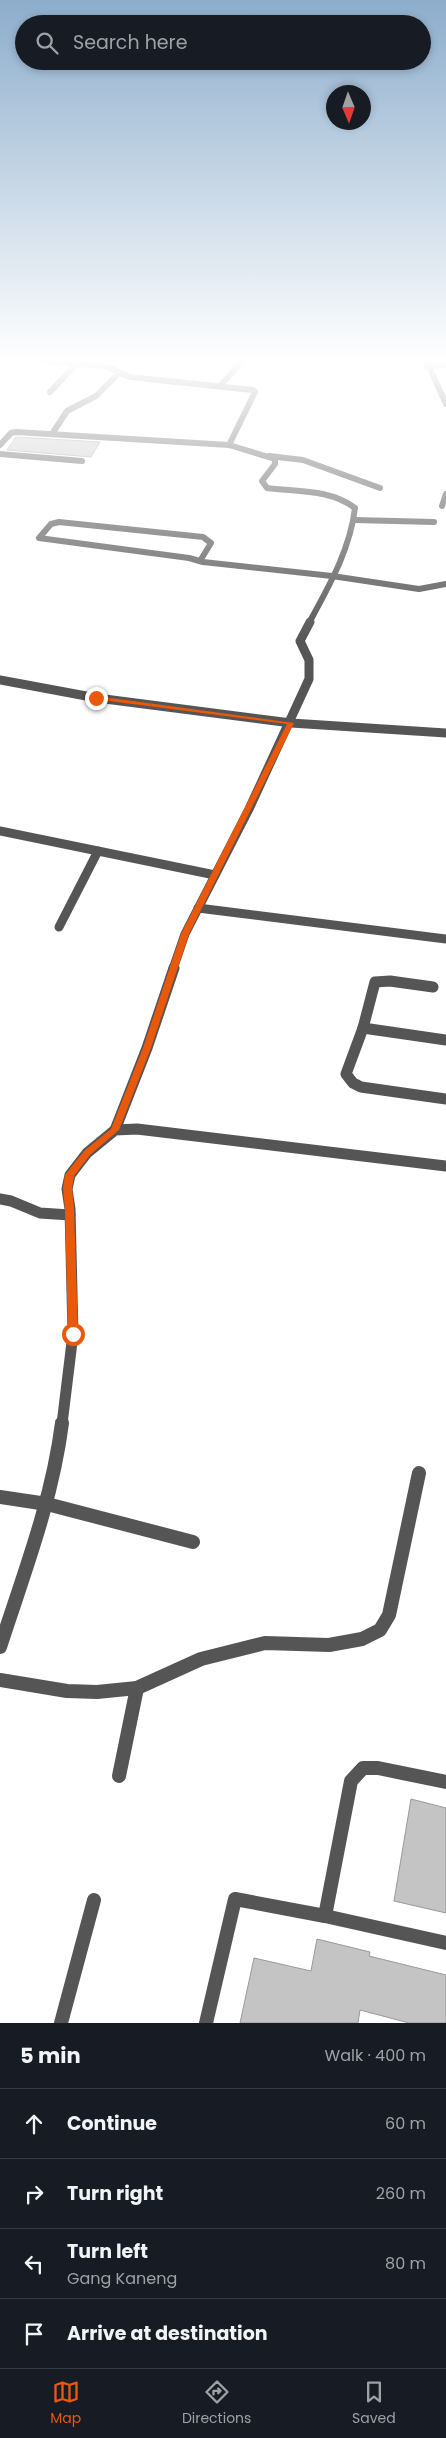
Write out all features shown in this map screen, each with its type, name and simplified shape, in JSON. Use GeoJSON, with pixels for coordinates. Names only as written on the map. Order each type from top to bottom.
{"type":"FeatureCollection","features":[{"type":"Feature","properties":{"kind":"street"},"geometry":{"type":"LineString","coordinates":[[5,454],[82,461]]}},
{"type":"Feature","properties":{"kind":"street"},"geometry":{"type":"LineString","coordinates":[[266,455],[303,460],[380,488]]}},
{"type":"Feature","properties":{"kind":"street"},"geometry":{"type":"LineString","coordinates":[[0,1647],[48,1504],[57,1462],[73,1334],[70,1215],[67,1188],[70,1175],[87,1153],[115,1130],[147,1048],[185,934],[291,723],[310,679],[309,660],[300,648],[300,641],[345,550],[355,520],[355,508],[344,499],[264,486],[262,481],[275,461],[266,455]]}},
{"type":"Feature","properties":{"kind":"street"},"geometry":{"type":"LineString","coordinates":[[442,506],[446,494]]}},
{"type":"Feature","properties":{"kind":"street"},"geometry":{"type":"LineString","coordinates":[[355,520],[434,522]]}},
{"type":"Feature","properties":{"kind":"street"},"geometry":{"type":"LineString","coordinates":[[200,561],[211,543],[208,539],[198,536],[53,522],[39,538],[190,558],[200,561],[332,576],[419,589],[446,584]]}},
{"type":"Feature","properties":{"kind":"street"},"geometry":{"type":"LineString","coordinates":[[0,680],[96,698],[291,723],[446,734]]}},
{"type":"Feature","properties":{"kind":"street"},"geometry":{"type":"LineString","coordinates":[[0,831],[215,876]]}},
{"type":"Feature","properties":{"kind":"street"},"geometry":{"type":"LineString","coordinates":[[59,928],[98,851]]}},
{"type":"Feature","properties":{"kind":"street"},"geometry":{"type":"LineString","coordinates":[[198,908],[446,940]]}},
{"type":"Feature","properties":{"kind":"street"},"geometry":{"type":"LineString","coordinates":[[433,987],[390,981],[375,982],[346,1074],[353,1083],[361,1088],[446,1099]]}},
{"type":"Feature","properties":{"kind":"street"},"geometry":{"type":"LineString","coordinates":[[362,1028],[446,1040]]}},
{"type":"Feature","properties":{"kind":"street"},"geometry":{"type":"LineString","coordinates":[[115,1130],[153,1130],[446,1166]]}},
{"type":"Feature","properties":{"kind":"street"},"geometry":{"type":"LineString","coordinates":[[0,1200],[11,1201],[40,1213],[70,1215]]}},
{"type":"Feature","properties":{"kind":"street"},"geometry":{"type":"LineString","coordinates":[[0,1680],[67,1691],[97,1692],[137,1688],[201,1659],[265,1644],[313,1646],[339,1644],[362,1639],[380,1630],[389,1615],[419,1473]]}},
{"type":"Feature","properties":{"kind":"street"},"geometry":{"type":"LineString","coordinates":[[0,1497],[48,1504],[193,1542]]}},
{"type":"Feature","properties":{"kind":"street"},"geometry":{"type":"LineString","coordinates":[[119,1776],[137,1688]]}},
{"type":"Feature","properties":{"kind":"street"},"geometry":{"type":"LineString","coordinates":[[325,1916],[351,1781],[364,1768],[378,1768],[446,1782]]}},
{"type":"Feature","properties":{"kind":"street"},"geometry":{"type":"LineString","coordinates":[[61,2023],[94,1900]]}},
{"type":"Feature","properties":{"kind":"street"},"geometry":{"type":"LineString","coordinates":[[206,2023],[235,1900],[325,1916],[446,1943]]}},
{"type":"Feature","properties":{"kind":"building"},"geometry":{"type":"Polygon","coordinates":[[[60,454],[93,454],[91,457],[60,454]]]}},
{"type":"Feature","properties":{"kind":"building"},"geometry":{"type":"Polygon","coordinates":[[[411,1799],[446,1808],[446,1913],[394,1901],[411,1799]]]}},
{"type":"Feature","properties":{"kind":"building"},"geometry":{"type":"Polygon","coordinates":[[[317,1939],[370,1952],[369,1956],[446,1975],[446,2023],[409,2023],[360,2010],[358,2023],[240,2023],[254,1958],[311,1971],[317,1939]]]}},
{"type":"Feature","properties":{"kind":"route"},"geometry":{"type":"LineString","coordinates":[[73,1334],[70,1209],[67,1188],[70,1175],[87,1153],[115,1130],[121,1110],[147,1048],[159,1007],[185,934],[291,723],[195,709],[96,698]]}}]}
